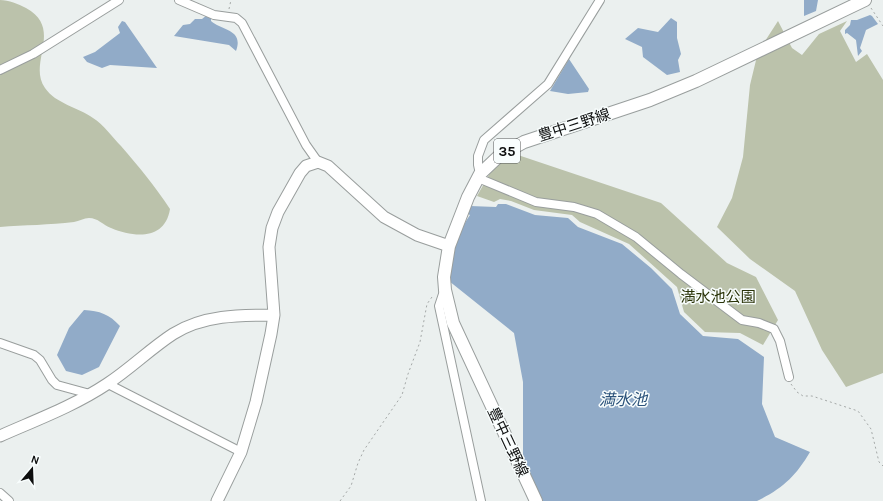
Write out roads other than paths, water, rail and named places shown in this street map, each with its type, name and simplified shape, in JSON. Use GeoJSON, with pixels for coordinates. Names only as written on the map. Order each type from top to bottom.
{"type":"FeatureCollection","features":[{"type":"Feature","properties":{"kind":"main road","name":"豊中三野線"},"geometry":{"type":"LineString","coordinates":[[536,501],[453,323],[445,290],[444,277],[449,246],[468,198],[479,176],[499,156],[524,142],[650,100],[868,4]]}},
{"type":"Feature","properties":{"kind":"street"},"geometry":{"type":"LineString","coordinates":[[0,70],[33,54],[119,0]]}},
{"type":"Feature","properties":{"kind":"street"},"geometry":{"type":"LineString","coordinates":[[179,0],[214,15],[236,18],[242,23],[249,33],[253,46],[302,138],[318,162],[332,169],[384,217],[402,229],[449,246]]}},
{"type":"Feature","properties":{"kind":"street"},"geometry":{"type":"LineString","coordinates":[[600,0],[548,84],[484,140],[478,156],[479,176],[536,202],[574,207],[596,214],[636,237],[687,279],[742,320],[774,329],[780,341],[789,376]]}},
{"type":"Feature","properties":{"kind":"street"},"geometry":{"type":"LineString","coordinates":[[217,501],[241,452],[256,402],[274,315],[269,247],[272,228],[278,212],[300,173],[306,166],[318,162]]}},
{"type":"Feature","properties":{"kind":"street"},"geometry":{"type":"LineString","coordinates":[[445,290],[440,306],[482,501]]}},
{"type":"Feature","properties":{"kind":"street"},"geometry":{"type":"LineString","coordinates":[[0,436],[90,394],[108,384],[173,335],[193,324],[214,318],[246,315],[274,315]]}},
{"type":"Feature","properties":{"kind":"street"},"geometry":{"type":"LineString","coordinates":[[0,343],[34,355],[40,360],[52,380],[57,385],[90,394]]}},
{"type":"Feature","properties":{"kind":"street"},"geometry":{"type":"LineString","coordinates":[[108,384],[241,452]]}},
{"type":"Feature","properties":{"kind":"street"},"geometry":{"type":"LineString","coordinates":[[0,493],[9,501]]}},
{"type":"Feature","properties":{"kind":"water"},"geometry":{"type":"Polygon","coordinates":[[[804,0],[818,0],[816,11],[804,16],[804,0]]]}},
{"type":"Feature","properties":{"kind":"water"},"geometry":{"type":"Polygon","coordinates":[[[207,15],[211,17],[211,21],[235,34],[238,44],[236,51],[229,45],[174,36],[183,25],[190,24],[195,19],[202,19],[207,15]]]}},
{"type":"Feature","properties":{"kind":"water"},"geometry":{"type":"Polygon","coordinates":[[[870,15],[878,24],[866,30],[860,48],[862,51],[858,56],[856,40],[847,33],[845,34],[845,30],[850,25],[851,20],[857,20],[870,15]]]}},
{"type":"Feature","properties":{"kind":"water"},"geometry":{"type":"Polygon","coordinates":[[[671,18],[677,22],[677,38],[681,54],[678,60],[680,72],[667,75],[643,57],[642,47],[625,39],[638,28],[658,32],[671,18]]]}},
{"type":"Feature","properties":{"kind":"water"},"geometry":{"type":"Polygon","coordinates":[[[122,21],[125,22],[157,68],[110,65],[102,68],[87,62],[83,57],[95,52],[120,33],[118,27],[122,21]]]}},
{"type":"Feature","properties":{"kind":"water"},"geometry":{"type":"Polygon","coordinates":[[[569,59],[589,89],[588,92],[568,94],[550,91],[569,59]]]}},
{"type":"Feature","properties":{"kind":"water","name":"満水池"},"geometry":{"type":"Polygon","coordinates":[[[498,204],[506,204],[535,215],[568,218],[578,227],[622,244],[651,268],[672,289],[680,314],[703,336],[738,339],[764,357],[762,404],[775,437],[810,452],[794,475],[774,492],[757,501],[542,501],[523,461],[523,382],[514,333],[449,281],[455,246],[461,230],[470,215],[466,213],[470,206],[496,207],[498,204]]]}},
{"type":"Feature","properties":{"kind":"water"},"geometry":{"type":"Polygon","coordinates":[[[84,310],[104,314],[120,326],[99,367],[82,375],[66,371],[57,355],[69,328],[84,310]]]}},
{"type":"Feature","properties":{"kind":"park label","name":"満水池公園"},"geometry":{"type":"Point","coordinates":[718,297]}}]}
